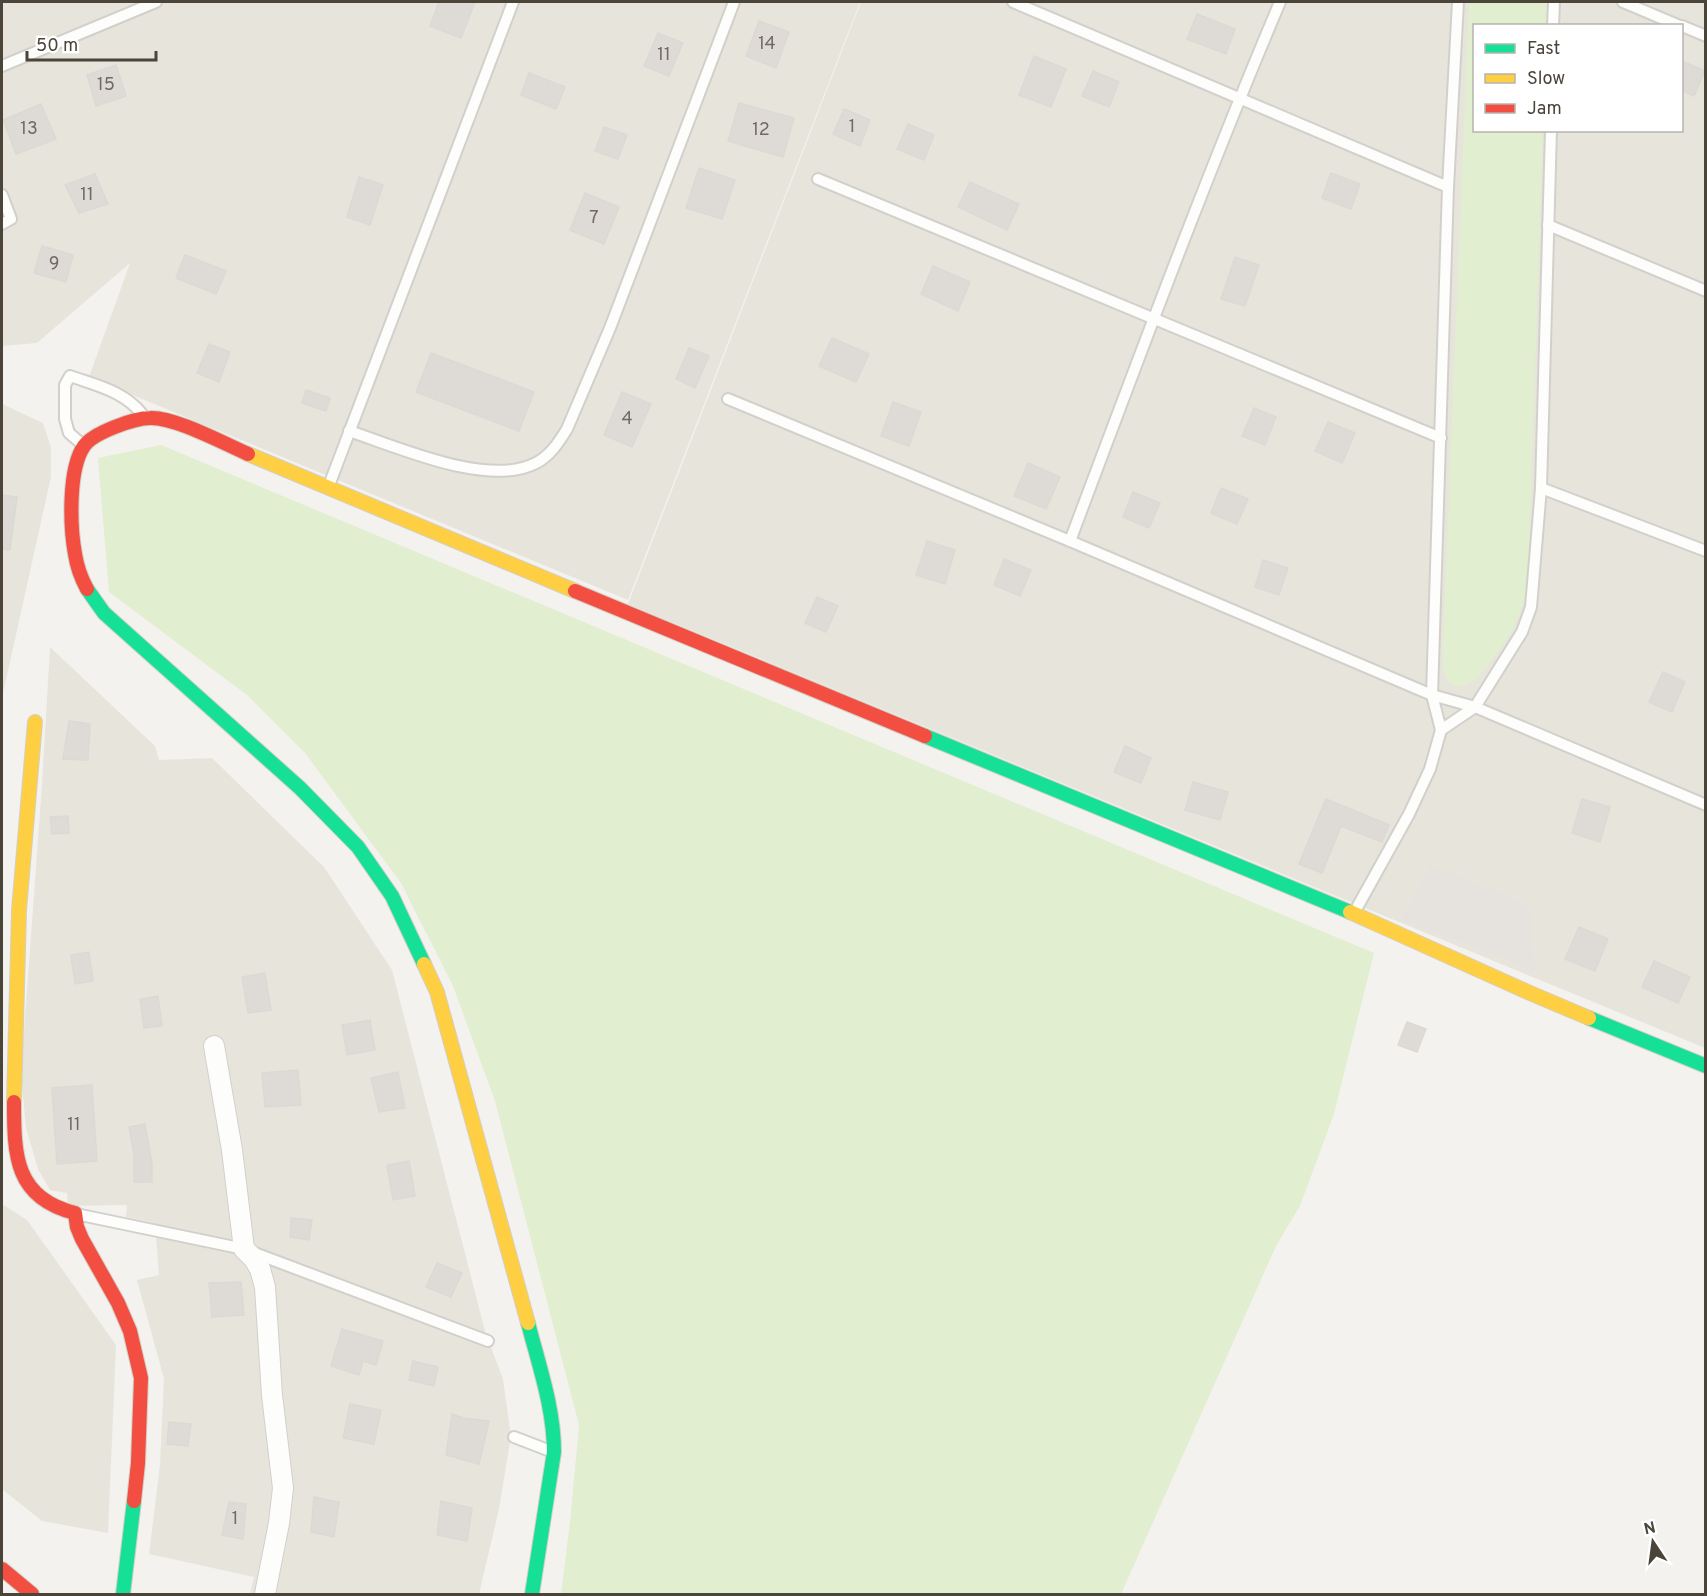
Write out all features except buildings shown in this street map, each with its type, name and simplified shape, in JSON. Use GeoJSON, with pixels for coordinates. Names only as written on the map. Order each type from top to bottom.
{"type":"FeatureCollection","features":[{"type":"Feature","properties":{"kind":"street"},"geometry":{"type":"LineString","coordinates":[[532,1594],[554,1452],[554,1433],[548,1395],[437,992],[392,896],[358,847],[300,788],[104,613],[92,597],[76,563],[72,509],[77,462],[83,445],[97,435],[145,417],[157,417],[175,423],[666,630],[1354,913],[1519,988],[1706,1066]]}},
{"type":"Feature","properties":{"kind":"street"},"geometry":{"type":"LineString","coordinates":[[35,722],[22,855],[17,937],[14,1019],[14,1116],[17,1154],[29,1186],[49,1207],[75,1214],[82,1239],[118,1303],[130,1331],[141,1378],[138,1463],[123,1594]]}},
{"type":"Feature","properties":{"kind":"street"},"geometry":{"type":"LineString","coordinates":[[214,1046],[232,1150],[244,1249],[260,1269],[265,1287],[272,1395],[284,1488],[265,1594]]}},
{"type":"Feature","properties":{"kind":"street"},"geometry":{"type":"LineString","coordinates":[[2,1569],[32,1594]]}},
{"type":"Feature","properties":{"kind":"lane"},"geometry":{"type":"LineString","coordinates":[[2,66],[156,2]]}},
{"type":"Feature","properties":{"kind":"lane"},"geometry":{"type":"LineString","coordinates":[[328,488],[513,2]]}},
{"type":"Feature","properties":{"kind":"lane"},"geometry":{"type":"LineString","coordinates":[[350,431],[451,465],[476,470],[501,470],[536,463],[549,454],[567,429],[610,328],[734,2]]}},
{"type":"Feature","properties":{"kind":"lane"},"geometry":{"type":"LineString","coordinates":[[1013,2],[1448,187]]}},
{"type":"Feature","properties":{"kind":"lane"},"geometry":{"type":"LineString","coordinates":[[1070,541],[1153,319],[1240,97],[1280,2]]}},
{"type":"Feature","properties":{"kind":"lane"},"geometry":{"type":"LineString","coordinates":[[1354,913],[1409,814],[1430,770],[1441,730],[1432,695],[1448,187],[1458,2]]}},
{"type":"Feature","properties":{"kind":"lane"},"geometry":{"type":"LineString","coordinates":[[1553,24],[1554,2]]}},
{"type":"Feature","properties":{"kind":"lane"},"geometry":{"type":"LineString","coordinates":[[1623,2],[1676,24]]}},
{"type":"Feature","properties":{"kind":"lane"},"geometry":{"type":"LineString","coordinates":[[1683,27],[1706,36]]}},
{"type":"Feature","properties":{"kind":"lane"},"geometry":{"type":"LineString","coordinates":[[1441,730],[1475,707],[1522,632],[1531,607],[1541,488],[1551,132]]}},
{"type":"Feature","properties":{"kind":"lane"},"geometry":{"type":"LineString","coordinates":[[818,179],[1441,438]]}},
{"type":"Feature","properties":{"kind":"lane"},"geometry":{"type":"LineString","coordinates":[[2,195],[11,219],[2,224]]}},
{"type":"Feature","properties":{"kind":"lane"},"geometry":{"type":"LineString","coordinates":[[1548,225],[1706,291]]}},
{"type":"Feature","properties":{"kind":"lane"},"geometry":{"type":"LineString","coordinates":[[83,445],[69,433],[65,419],[65,385],[70,376],[114,392],[133,402],[145,417]]}},
{"type":"Feature","properties":{"kind":"lane"},"geometry":{"type":"LineString","coordinates":[[728,399],[1432,695],[1475,707],[1706,805]]}},
{"type":"Feature","properties":{"kind":"lane"},"geometry":{"type":"LineString","coordinates":[[1541,488],[1706,551]]}},
{"type":"Feature","properties":{"kind":"lane"},"geometry":{"type":"LineString","coordinates":[[75,1214],[244,1249],[488,1341]]}},
{"type":"Feature","properties":{"kind":"lane"},"geometry":{"type":"LineString","coordinates":[[514,1437],[554,1452]]}},
{"type":"Feature","properties":{"kind":"shaded area"},"geometry":{"type":"Polygon","coordinates":[[[2,2],[860,2],[628,600],[89,377],[130,263],[37,343],[2,346],[2,2]]]}},
{"type":"Feature","properties":{"kind":"shaded area"},"geometry":{"type":"Polygon","coordinates":[[[861,2],[1705,2],[1705,1048],[628,604],[861,2]]]}},
{"type":"Feature","properties":{"kind":"shaded area"},"geometry":{"type":"Polygon","coordinates":[[[2,404],[43,423],[51,448],[51,477],[2,698],[2,404]]]}},
{"type":"Feature","properties":{"kind":"shaded area"},"geometry":{"type":"Polygon","coordinates":[[[50,647],[155,746],[159,760],[212,758],[324,867],[392,970],[485,1331],[503,1379],[511,1436],[499,1509],[479,1594],[250,1594],[254,1577],[149,1554],[160,1465],[164,1379],[137,1280],[159,1275],[155,1223],[126,1217],[127,1205],[68,1206],[67,1193],[50,1190],[38,1169],[26,1128],[21,1073],[50,647]]]}},
{"type":"Feature","properties":{"kind":"shaded area"},"geometry":{"type":"Polygon","coordinates":[[[1431,865],[1529,905],[1535,970],[1400,919],[1431,865]]]}},
{"type":"Feature","properties":{"kind":"shaded area"},"geometry":{"type":"Polygon","coordinates":[[[2,1204],[27,1220],[116,1345],[108,1533],[42,1521],[2,1489],[2,1204]]]}},
{"type":"Feature","properties":{"kind":"green space"},"geometry":{"type":"Polygon","coordinates":[[[1469,2],[1547,2],[1546,24],[1473,24],[1473,132],[1543,132],[1528,583],[1511,633],[1478,676],[1460,687],[1448,682],[1442,666],[1469,2]]]}},
{"type":"Feature","properties":{"kind":"green space"},"geometry":{"type":"Polygon","coordinates":[[[161,445],[1374,953],[1334,1114],[1300,1206],[1276,1246],[1121,1594],[561,1594],[579,1425],[495,1101],[453,986],[401,883],[305,753],[247,695],[109,592],[98,458],[161,445]]]}},
{"type":"Feature","properties":{"kind":"traffic: fast"},"geometry":{"type":"LineString","coordinates":[[87,589],[104,613],[300,788],[358,847],[392,896],[424,964]]}},
{"type":"Feature","properties":{"kind":"traffic: fast"},"geometry":{"type":"LineString","coordinates":[[925,736],[1350,912]]}},
{"type":"Feature","properties":{"kind":"traffic: fast"},"geometry":{"type":"LineString","coordinates":[[1589,1018],[1706,1066]]}},
{"type":"Feature","properties":{"kind":"traffic: fast"},"geometry":{"type":"LineString","coordinates":[[528,1323],[549,1403],[554,1452],[532,1594]]}},
{"type":"Feature","properties":{"kind":"traffic: fast"},"geometry":{"type":"LineString","coordinates":[[123,1594],[134,1501]]}},
{"type":"Feature","properties":{"kind":"traffic: slow"},"geometry":{"type":"LineString","coordinates":[[248,454],[575,591]]}},
{"type":"Feature","properties":{"kind":"traffic: slow"},"geometry":{"type":"LineString","coordinates":[[14,1102],[19,910],[35,722]]}},
{"type":"Feature","properties":{"kind":"traffic: slow"},"geometry":{"type":"LineString","coordinates":[[1350,912],[1589,1018]]}},
{"type":"Feature","properties":{"kind":"traffic: slow"},"geometry":{"type":"LineString","coordinates":[[424,964],[437,992],[528,1323]]}},
{"type":"Feature","properties":{"kind":"traffic: jam"},"geometry":{"type":"LineString","coordinates":[[87,589],[76,559],[71,514],[75,469],[79,456],[89,441],[124,423],[150,418],[172,422],[248,454]]}},
{"type":"Feature","properties":{"kind":"traffic: jam"},"geometry":{"type":"LineString","coordinates":[[575,591],[925,736]]}},
{"type":"Feature","properties":{"kind":"traffic: jam"},"geometry":{"type":"LineString","coordinates":[[14,1102],[17,1157],[29,1186],[40,1197],[55,1206],[75,1213],[82,1239],[118,1303],[130,1331],[141,1378],[138,1463],[134,1501]]}},
{"type":"Feature","properties":{"kind":"traffic: jam"},"geometry":{"type":"LineString","coordinates":[[2,1569],[32,1594]]}}]}
